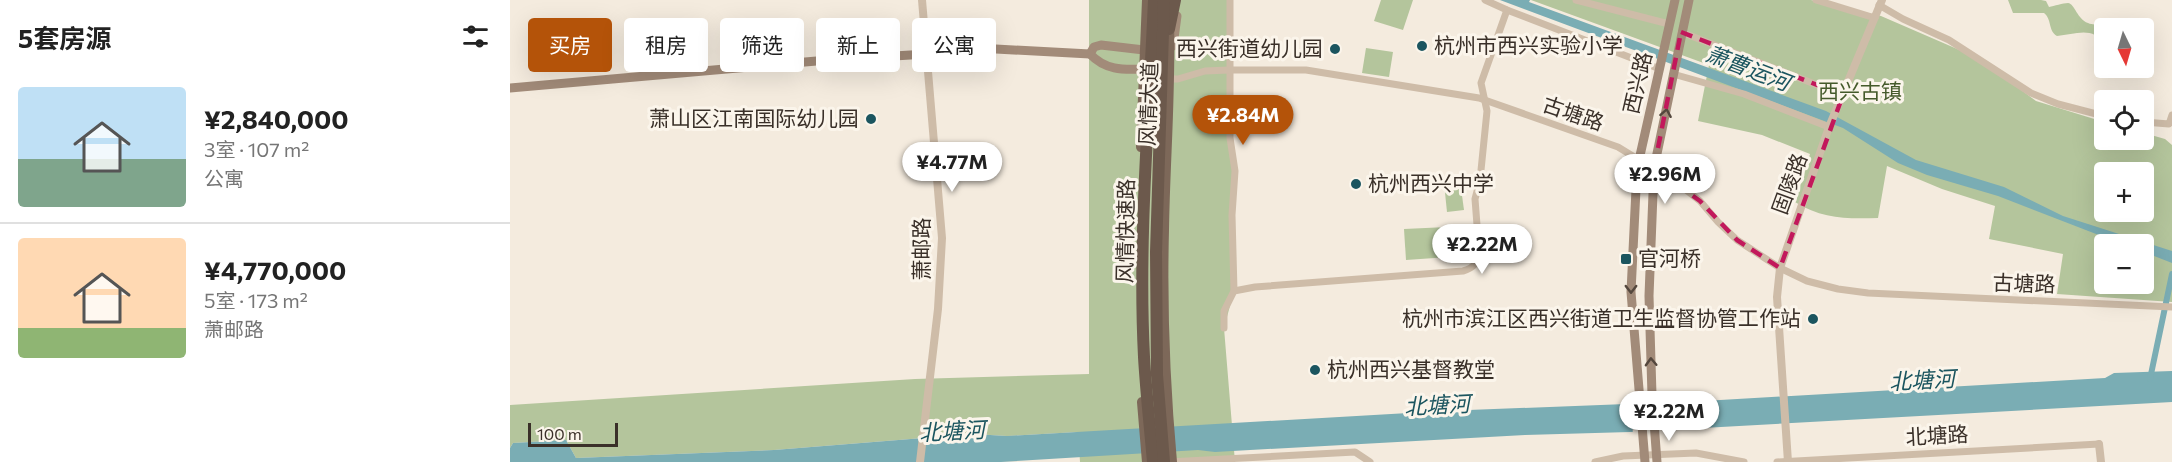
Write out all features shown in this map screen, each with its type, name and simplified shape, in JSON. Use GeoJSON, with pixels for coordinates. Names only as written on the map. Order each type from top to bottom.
{"type":"FeatureCollection","features":[{"type":"Feature","properties":{"kind":"highway","name":"风情快速路"},"geometry":{"type":"LineString","coordinates":[[1153,462],[1144,356],[1143,295],[1154,0]]}},
{"type":"Feature","properties":{"kind":"highway","name":"风情快速路"},"geometry":{"type":"LineString","coordinates":[[1163,462],[1157,375],[1156,296],[1157,197],[1166,62],[1164,0]]}},
{"type":"Feature","properties":{"kind":"highway"},"geometry":{"type":"LineString","coordinates":[[1166,62],[1173,0]]}},
{"type":"Feature","properties":{"kind":"main road","name":"风情大道"},"geometry":{"type":"LineString","coordinates":[[1147,0],[1143,69],[1138,299],[1142,410],[1147,462]]}},
{"type":"Feature","properties":{"kind":"main road"},"geometry":{"type":"LineString","coordinates":[[1166,62],[1180,0]]}},
{"type":"Feature","properties":{"kind":"main road","name":"西兴路"},"geometry":{"type":"LineString","coordinates":[[1645,462],[1630,292],[1639,160],[1675,0]]}},
{"type":"Feature","properties":{"kind":"main road","name":"西兴路"},"geometry":{"type":"LineString","coordinates":[[1657,462],[1648,296],[1654,168],[1689,0]]}},
{"type":"Feature","properties":{"kind":"main road"},"geometry":{"type":"LineString","coordinates":[[1090,54],[1094,47],[1101,45],[1144,50]]}},
{"type":"Feature","properties":{"kind":"main road"},"geometry":{"type":"LineString","coordinates":[[996,49],[1090,54],[1098,62],[1108,67],[1120,70],[1143,69]]}},
{"type":"Feature","properties":{"kind":"main road"},"geometry":{"type":"LineString","coordinates":[[510,88],[816,61],[912,55]]}},
{"type":"Feature","properties":{"kind":"main road","name":"风情大道"},"geometry":{"type":"LineString","coordinates":[[1166,62],[1169,80],[1164,257],[1164,370],[1172,462]]}},
{"type":"Feature","properties":{"kind":"street","name":"萧邮路"},"geometry":{"type":"LineString","coordinates":[[922,0],[924,18]]}},
{"type":"Feature","properties":{"kind":"street"},"geometry":{"type":"LineString","coordinates":[[1224,328],[1224,311],[1234,291],[1232,215],[1235,171],[1230,138],[1230,0]]}},
{"type":"Feature","properties":{"kind":"street"},"geometry":{"type":"LineString","coordinates":[[1485,0],[1660,67]]}},
{"type":"Feature","properties":{"kind":"street"},"geometry":{"type":"LineString","coordinates":[[1576,0],[1669,24]]}},
{"type":"Feature","properties":{"kind":"street"},"geometry":{"type":"LineString","coordinates":[[1816,0],[1875,18]]}},
{"type":"Feature","properties":{"kind":"street"},"geometry":{"type":"LineString","coordinates":[[1881,3],[1902,19],[1949,40],[2031,93],[2058,104],[2094,113]]}},
{"type":"Feature","properties":{"kind":"street","name":"固陵路"},"geometry":{"type":"LineString","coordinates":[[1788,462],[1777,297],[1780,268],[1830,126],[1881,3]]}},
{"type":"Feature","properties":{"kind":"street"},"geometry":{"type":"LineString","coordinates":[[1234,291],[1255,287],[1470,269],[1479,258],[1474,199],[1480,180],[1487,111],[1481,83],[1507,10]]}},
{"type":"Feature","properties":{"kind":"street"},"geometry":{"type":"LineString","coordinates":[[1681,32],[1843,95]]}},
{"type":"Feature","properties":{"kind":"street"},"geometry":{"type":"LineString","coordinates":[[1143,69],[1152,77],[1169,80]]}},
{"type":"Feature","properties":{"kind":"street","name":"古塘路"},"geometry":{"type":"LineString","coordinates":[[1169,80],[1178,80],[1205,71],[1306,70],[1468,96],[1618,147],[1654,168],[1700,201],[1737,240],[1780,268],[1807,281],[1838,289],[1868,293],[2172,307]]}},
{"type":"Feature","properties":{"kind":"street","name":"萧邮路"},"geometry":{"type":"LineString","coordinates":[[920,462],[941,279],[942,238],[928,72]]}},
{"type":"Feature","properties":{"kind":"street"},"geometry":{"type":"LineString","coordinates":[[1673,72],[1744,94],[1830,126]]}},
{"type":"Feature","properties":{"kind":"street"},"geometry":{"type":"LineString","coordinates":[[2154,123],[2169,124],[2172,115]]}},
{"type":"Feature","properties":{"kind":"street"},"geometry":{"type":"LineString","coordinates":[[2099,444],[2101,462]]}},
{"type":"Feature","properties":{"kind":"street","name":"北塘路"},"geometry":{"type":"LineString","coordinates":[[1777,462],[2099,444]]}},
{"type":"Feature","properties":{"kind":"street"},"geometry":{"type":"LineString","coordinates":[[1163,462],[1355,452],[1370,462]]}},
{"type":"Feature","properties":{"kind":"street"},"geometry":{"type":"LineString","coordinates":[[1595,462],[1623,456],[1696,453],[1744,462]]}},
{"type":"Feature","properties":{"kind":"highlighted area"},"geometry":{"type":"Polygon","coordinates":[[[1681,32],[1843,95],[1780,268],[1737,240],[1700,201],[1654,168],[1681,32]]]}},
{"type":"Feature","properties":{"kind":"green space"},"geometry":{"type":"Polygon","coordinates":[[[1089,0],[1230,0],[1229,70],[1235,171],[1234,291],[1224,328],[1235,462],[1080,462],[1078,432],[1007,436],[973,434],[774,450],[576,458],[566,440],[513,443],[510,448],[510,405],[915,379],[1089,374],[1089,0]]]}},
{"type":"Feature","properties":{"kind":"green space"},"geometry":{"type":"Polygon","coordinates":[[[1381,0],[1413,0],[1403,30],[1374,21],[1381,0]]]}},
{"type":"Feature","properties":{"kind":"green space","name":"西兴古镇"},"geometry":{"type":"Polygon","coordinates":[[[1531,0],[1811,0],[1881,16],[1978,58],[2036,101],[2094,119],[2094,150],[2154,150],[2154,136],[2165,139],[2172,145],[2172,302],[2057,294],[2063,254],[1989,239],[1995,206],[1942,189],[1887,166],[1878,218],[1835,217],[1815,212],[1795,202],[1810,154],[1762,135],[1698,121],[1709,65],[1531,0]]]}},
{"type":"Feature","properties":{"kind":"green space"},"geometry":{"type":"Polygon","coordinates":[[[2008,0],[2041,0],[2046,1],[2049,7],[2068,3],[2084,21],[2094,24],[2094,35],[2084,32],[2057,36],[2052,31],[2044,13],[2013,13],[2008,0]]]}},
{"type":"Feature","properties":{"kind":"green space"},"geometry":{"type":"Polygon","coordinates":[[[1366,48],[1393,52],[1389,77],[1362,73],[1366,48]]]}},
{"type":"Feature","properties":{"kind":"green space"},"geometry":{"type":"Polygon","coordinates":[[[1460,181],[1464,210],[1447,212],[1444,183],[1460,181]]]}},
{"type":"Feature","properties":{"kind":"green space"},"geometry":{"type":"Polygon","coordinates":[[[1447,227],[1449,257],[1406,260],[1404,229],[1447,227]]]}},
{"type":"Feature","properties":{"kind":"water"},"geometry":{"type":"Polygon","coordinates":[[[1500,0],[1530,0],[1529,2],[1826,111],[1916,160],[2004,187],[2063,216],[2119,234],[2096,234],[1998,196],[1927,175],[1898,163],[1843,128],[1500,0]]]}},
{"type":"Feature","properties":{"kind":"water"},"geometry":{"type":"Polygon","coordinates":[[[2154,245],[2172,251],[2172,263],[2154,256],[2154,245]]]}},
{"type":"Feature","properties":{"kind":"water"},"geometry":{"type":"Polygon","coordinates":[[[2172,371],[2172,402],[1630,432],[1525,435],[1215,452],[1198,450],[1001,462],[510,462],[510,448],[513,443],[566,440],[576,458],[774,450],[973,434],[1007,436],[1443,411],[1703,401],[2105,378],[2114,373],[2172,371]]]}},
{"type":"Feature","properties":{"kind":"pier"},"geometry":{"type":"Polygon","coordinates":[[[1660,400],[1663,434],[1633,435],[1631,401],[1660,400]]]}},
{"type":"Feature","properties":{"kind":"waterway","name":"萧曹运河"},"geometry":{"type":"LineString","coordinates":[[2150,379],[2172,274]]}},
{"type":"Feature","properties":{"kind":"place","name":"杭州市西兴实验小学"},"geometry":{"type":"Point","coordinates":[1422,46]}},
{"type":"Feature","properties":{"kind":"place","name":"西兴街道幼儿园"},"geometry":{"type":"Point","coordinates":[1335,49]}},
{"type":"Feature","properties":{"kind":"place","name":"萧山区江南国际幼儿园"},"geometry":{"type":"Point","coordinates":[871,119]}},
{"type":"Feature","properties":{"kind":"place","name":"杭州西兴中学"},"geometry":{"type":"Point","coordinates":[1356,184]}},
{"type":"Feature","properties":{"kind":"place","name":"官河桥"},"geometry":{"type":"Point","coordinates":[1626,259]}},
{"type":"Feature","properties":{"kind":"place","name":"杭州市滨江区西兴街道卫生监督协管工作站"},"geometry":{"type":"Point","coordinates":[1813,319]}},
{"type":"Feature","properties":{"kind":"place","name":"杭州西兴基督教堂"},"geometry":{"type":"Point","coordinates":[1315,370]}},
{"type":"Feature","properties":{"kind":"water label","name":"北塘河"},"geometry":{"type":"Point","coordinates":[1922,380]}},
{"type":"Feature","properties":{"kind":"water label","name":"北塘河"},"geometry":{"type":"Point","coordinates":[1437,405]}},
{"type":"Feature","properties":{"kind":"water label","name":"北塘河"},"geometry":{"type":"Point","coordinates":[952,431]}}]}
